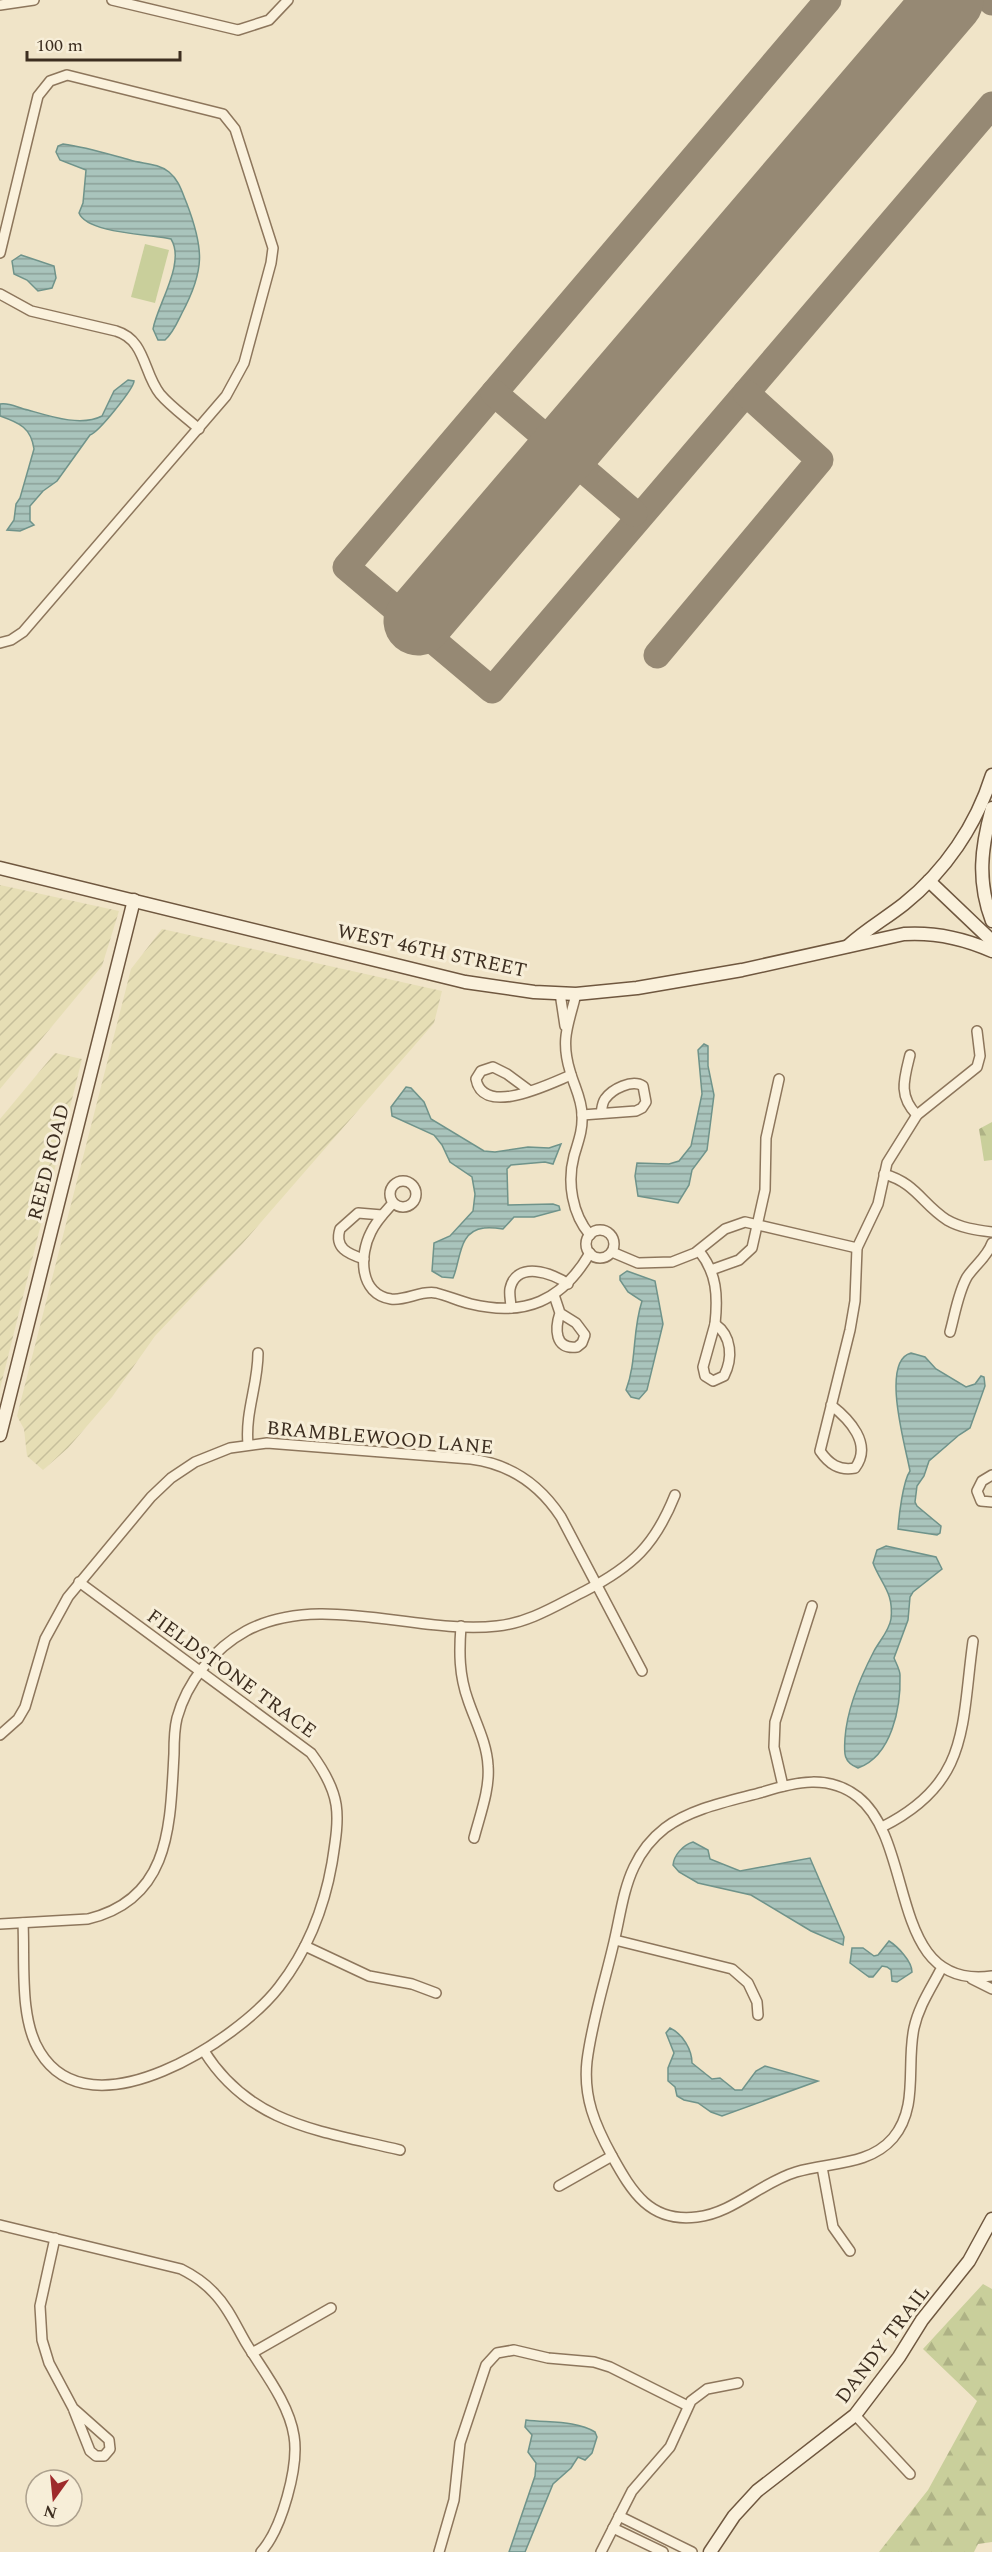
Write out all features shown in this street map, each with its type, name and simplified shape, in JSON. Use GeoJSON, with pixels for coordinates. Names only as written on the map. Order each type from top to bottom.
{"type":"FeatureCollection","features":[{"type":"Feature","properties":{"kind":"street"},"geometry":{"type":"LineString","coordinates":[[0,5],[34,0]]}},
{"type":"Feature","properties":{"kind":"street"},"geometry":{"type":"LineString","coordinates":[[111,0],[238,30],[265,22],[273,17],[288,0]]}},
{"type":"Feature","properties":{"kind":"street"},"geometry":{"type":"LineString","coordinates":[[157,11],[160,0]]}},
{"type":"Feature","properties":{"kind":"street"},"geometry":{"type":"LineString","coordinates":[[0,253],[38,96],[50,81],[62,76],[72,76],[214,110],[226,117],[235,129],[271,237],[273,255],[244,363],[226,396],[23,632],[11,640],[0,643]]}},
{"type":"Feature","properties":{"kind":"street"},"geometry":{"type":"LineString","coordinates":[[0,294],[31,311],[117,331],[129,336],[140,349],[153,382],[162,396],[199,429]]}},
{"type":"Feature","properties":{"kind":"street","name":"WEST 46TH STREET"},"geometry":{"type":"LineString","coordinates":[[0,867],[465,982],[506,989],[576,994],[692,980],[847,947],[867,929],[894,912],[929,881],[964,837],[981,804],[992,775]]}},
{"type":"Feature","properties":{"kind":"street"},"geometry":{"type":"LineString","coordinates":[[992,808],[982,845],[981,866],[983,893],[992,921]]}},
{"type":"Feature","properties":{"kind":"street"},"geometry":{"type":"LineString","coordinates":[[929,881],[992,941]]}},
{"type":"Feature","properties":{"kind":"street","name":"REED ROAD"},"geometry":{"type":"LineString","coordinates":[[0,1435],[134,900]]}},
{"type":"Feature","properties":{"kind":"street"},"geometry":{"type":"LineString","coordinates":[[847,947],[894,935],[923,933],[956,937],[992,951]]}},
{"type":"Feature","properties":{"kind":"street"},"geometry":{"type":"LineString","coordinates":[[560,993],[566,1026],[566,1051],[571,1075],[581,1103],[582,1115],[582,1128],[572,1165],[571,1183],[576,1210],[590,1235]]}},
{"type":"Feature","properties":{"kind":"street"},"geometry":{"type":"LineString","coordinates":[[566,1026],[570,1021],[576,994]]}},
{"type":"Feature","properties":{"kind":"street"},"geometry":{"type":"LineString","coordinates":[[831,1405],[845,1416],[862,1444],[862,1456],[855,1467],[846,1470],[830,1463],[820,1451],[831,1405],[850,1330],[855,1301],[857,1248],[876,1208],[884,1174],[892,1154],[917,1115],[977,1067],[980,1056],[977,1030]]}},
{"type":"Feature","properties":{"kind":"street"},"geometry":{"type":"LineString","coordinates":[[910,1055],[903,1090],[909,1105],[917,1115]]}},
{"type":"Feature","properties":{"kind":"street"},"geometry":{"type":"LineString","coordinates":[[530,1091],[493,1067],[481,1071],[476,1079],[484,1091],[500,1097],[515,1096],[530,1091],[571,1075]]}},
{"type":"Feature","properties":{"kind":"street"},"geometry":{"type":"LineString","coordinates":[[711,1270],[744,1257],[752,1248],[766,1186],[766,1138],[779,1079]]}},
{"type":"Feature","properties":{"kind":"street"},"geometry":{"type":"LineString","coordinates":[[582,1115],[641,1110],[646,1102],[643,1086],[637,1083],[617,1089],[605,1099],[601,1113]]}},
{"type":"Feature","properties":{"kind":"street"},"geometry":{"type":"LineString","coordinates":[[884,1174],[905,1182],[949,1221],[972,1230],[992,1232]]}},
{"type":"Feature","properties":{"kind":"street"},"geometry":{"type":"LineString","coordinates":[[393,1203],[382,1215],[369,1236],[364,1259],[364,1274],[370,1287],[385,1297],[399,1299],[435,1293],[492,1308],[511,1308],[537,1303],[554,1295],[568,1284],[590,1253]]}},
{"type":"Feature","properties":{"kind":"street"},"geometry":{"type":"LineString","coordinates":[[364,1259],[349,1254],[342,1248],[338,1239],[340,1229],[358,1213],[382,1215]]}},
{"type":"Feature","properties":{"kind":"street"},"geometry":{"type":"LineString","coordinates":[[612,1252],[626,1260],[648,1264],[672,1262],[699,1251],[731,1226],[745,1222],[857,1248]]}},
{"type":"Feature","properties":{"kind":"street"},"geometry":{"type":"LineString","coordinates":[[599,1230],[609,1233],[614,1242],[612,1252],[600,1258],[590,1253],[586,1244],[590,1235],[599,1230]]}},
{"type":"Feature","properties":{"kind":"street"},"geometry":{"type":"LineString","coordinates":[[950,1332],[965,1281],[985,1256],[992,1243]]}},
{"type":"Feature","properties":{"kind":"street"},"geometry":{"type":"LineString","coordinates":[[699,1251],[711,1270],[716,1284],[715,1324],[703,1368],[705,1376],[713,1381],[724,1376],[729,1365],[729,1352],[724,1331],[715,1324]]}},
{"type":"Feature","properties":{"kind":"street"},"geometry":{"type":"LineString","coordinates":[[511,1308],[511,1286],[518,1275],[524,1272],[537,1271],[550,1274],[568,1284]]}},
{"type":"Feature","properties":{"kind":"street"},"geometry":{"type":"LineString","coordinates":[[554,1295],[560,1313]]}},
{"type":"Feature","properties":{"kind":"street"},"geometry":{"type":"LineString","coordinates":[[248,1444],[247,1416],[257,1374],[258,1353]]}},
{"type":"Feature","properties":{"kind":"street","name":"BRAMBLEWOOD LANE"},"geometry":{"type":"LineString","coordinates":[[0,1735],[18,1719],[25,1707],[48,1632],[65,1601],[151,1497],[171,1478],[203,1458],[248,1444],[267,1443],[471,1459],[507,1468],[527,1480],[550,1502],[642,1671]]}},
{"type":"Feature","properties":{"kind":"street"},"geometry":{"type":"LineString","coordinates":[[992,1475],[982,1481],[977,1491],[981,1501],[992,1502]]}},
{"type":"Feature","properties":{"kind":"street"},"geometry":{"type":"LineString","coordinates":[[0,1924],[88,1919],[120,1908],[135,1897],[153,1875],[166,1844],[173,1742],[177,1718],[186,1696],[200,1671],[215,1653],[245,1631],[268,1621],[296,1615],[325,1614],[460,1626],[494,1626],[523,1620],[546,1611],[596,1585],[617,1573],[643,1552],[665,1521],[675,1494]]}},
{"type":"Feature","properties":{"kind":"street","name":"FIELDSTONE TRACE"},"geometry":{"type":"LineString","coordinates":[[23,1923],[29,2026],[40,2052],[56,2069],[81,2082],[109,2085],[165,2070],[204,2051],[236,2030],[267,2001],[286,1977],[305,1946],[325,1897],[337,1830],[338,1812],[331,1784],[311,1753],[79,1582]]}},
{"type":"Feature","properties":{"kind":"street"},"geometry":{"type":"LineString","coordinates":[[783,1786],[774,1747],[775,1722],[812,1606]]}},
{"type":"Feature","properties":{"kind":"street"},"geometry":{"type":"LineString","coordinates":[[460,1626],[459,1657],[462,1681],[484,1742],[488,1765],[487,1785],[474,1838]]}},
{"type":"Feature","properties":{"kind":"street"},"geometry":{"type":"LineString","coordinates":[[882,1827],[918,1806],[935,1789],[948,1769],[959,1737],[973,1641]]}},
{"type":"Feature","properties":{"kind":"street"},"geometry":{"type":"LineString","coordinates":[[942,1967],[923,2000],[916,2019],[908,2105],[898,2131],[889,2142],[870,2156],[788,2175],[712,2214],[684,2218],[661,2213],[641,2200],[626,2182],[592,2117],[587,2091],[588,2052],[630,1874],[641,1854],[660,1832],[676,1821],[698,1811],[800,1782],[819,1782],[841,1788],[865,1804],[882,1827],[917,1937],[928,1953],[942,1967],[992,1989]]}},
{"type":"Feature","properties":{"kind":"street"},"geometry":{"type":"LineString","coordinates":[[615,1940],[732,1969],[748,1983],[757,2002],[758,2015]]}},
{"type":"Feature","properties":{"kind":"street"},"geometry":{"type":"LineString","coordinates":[[305,1946],[369,1976],[412,1984],[436,1993]]}},
{"type":"Feature","properties":{"kind":"street"},"geometry":{"type":"LineString","coordinates":[[972,1979],[992,1976]]}},
{"type":"Feature","properties":{"kind":"street"},"geometry":{"type":"LineString","coordinates":[[204,2051],[220,2074],[240,2094],[271,2115],[306,2128],[400,2150]]}},
{"type":"Feature","properties":{"kind":"street"},"geometry":{"type":"LineString","coordinates":[[559,2186],[612,2156]]}},
{"type":"Feature","properties":{"kind":"street"},"geometry":{"type":"LineString","coordinates":[[822,2167],[833,2227],[850,2251]]}},
{"type":"Feature","properties":{"kind":"street","name":"DANDY TRAIL"},"geometry":{"type":"LineString","coordinates":[[710,2552],[734,2516],[757,2491],[855,2415],[899,2356],[922,2320],[969,2261],[992,2219]]}},
{"type":"Feature","properties":{"kind":"street"},"geometry":{"type":"LineString","coordinates":[[0,2225],[189,2273],[206,2284],[222,2301],[286,2411],[295,2442],[294,2466],[279,2519],[272,2536],[261,2552]]}},
{"type":"Feature","properties":{"kind":"street"},"geometry":{"type":"LineString","coordinates":[[55,2238],[42,2297],[40,2331],[49,2363],[73,2408],[90,2451],[96,2456],[104,2456],[110,2449],[110,2442],[73,2408]]}},
{"type":"Feature","properties":{"kind":"street"},"geometry":{"type":"LineString","coordinates":[[252,2353],[331,2308]]}},
{"type":"Feature","properties":{"kind":"street"},"geometry":{"type":"LineString","coordinates":[[439,2552],[453,2500],[460,2443],[486,2365],[497,2353],[510,2349],[548,2358],[588,2361],[610,2367],[688,2406]]}},
{"type":"Feature","properties":{"kind":"street"},"geometry":{"type":"LineString","coordinates":[[601,2552],[634,2488],[670,2447],[693,2398],[707,2389],[738,2383]]}},
{"type":"Feature","properties":{"kind":"street"},"geometry":{"type":"LineString","coordinates":[[855,2415],[910,2474]]}},
{"type":"Feature","properties":{"kind":"street"},"geometry":{"type":"LineString","coordinates":[[620,2516],[692,2552]]}},
{"type":"Feature","properties":{"kind":"street"},"geometry":{"type":"LineString","coordinates":[[613,2528],[663,2552]]}},
{"type":"Feature","properties":{"kind":"shaded area"},"geometry":{"type":"Polygon","coordinates":[[[0,885],[119,911],[102,966],[0,1089],[0,885]]]}},
{"type":"Feature","properties":{"kind":"shaded area"},"geometry":{"type":"Polygon","coordinates":[[[162,929],[442,991],[434,1023],[243,1243],[155,1336],[112,1397],[68,1448],[43,1470],[27,1456],[24,1429],[17,1416],[131,969],[162,929]]]}},
{"type":"Feature","properties":{"kind":"shaded area"},"geometry":{"type":"Polygon","coordinates":[[[55,1053],[82,1059],[0,1389],[0,1119],[55,1053]]]}},
{"type":"Feature","properties":{"kind":"green space"},"geometry":{"type":"Polygon","coordinates":[[[145,244],[169,250],[155,303],[131,297],[145,244]]]}},
{"type":"Feature","properties":{"kind":"green space"},"geometry":{"type":"Polygon","coordinates":[[[992,1122],[992,1160],[984,1161],[979,1129],[992,1122]]]}},
{"type":"Feature","properties":{"kind":"green space"},"geometry":{"type":"Polygon","coordinates":[[[983,2284],[992,2289],[992,2542],[978,2544],[974,2552],[879,2552],[928,2490],[977,2401],[923,2349],[983,2284]]]}},
{"type":"Feature","properties":{"kind":"water"},"geometry":{"type":"Polygon","coordinates":[[[63,144],[160,167],[172,175],[180,186],[197,234],[200,259],[190,298],[175,328],[165,340],[158,340],[153,329],[173,272],[175,249],[171,239],[105,229],[84,220],[79,213],[83,203],[86,170],[60,160],[56,152],[58,146],[63,144]]]}},
{"type":"Feature","properties":{"kind":"water"},"geometry":{"type":"Polygon","coordinates":[[[21,255],[54,266],[56,278],[52,288],[38,291],[27,280],[14,274],[12,261],[21,255]]]}},
{"type":"Feature","properties":{"kind":"water"},"geometry":{"type":"Polygon","coordinates":[[[128,380],[134,381],[115,410],[90,435],[57,481],[43,491],[30,506],[30,521],[34,525],[20,531],[7,530],[14,520],[16,504],[20,498],[34,449],[30,436],[23,427],[0,416],[0,404],[10,404],[75,421],[85,421],[102,416],[114,391],[128,380]]]}},
{"type":"Feature","properties":{"kind":"water"},"geometry":{"type":"Polygon","coordinates":[[[704,1044],[708,1046],[708,1066],[714,1095],[707,1150],[692,1170],[689,1185],[678,1203],[638,1196],[635,1176],[637,1163],[669,1164],[679,1161],[691,1146],[702,1094],[698,1050],[704,1044]]]}},
{"type":"Feature","properties":{"kind":"water"},"geometry":{"type":"Polygon","coordinates":[[[406,1087],[411,1088],[424,1102],[431,1119],[484,1151],[495,1152],[528,1147],[549,1148],[561,1144],[553,1164],[545,1162],[511,1165],[507,1169],[508,1205],[553,1204],[559,1206],[560,1210],[534,1217],[514,1217],[503,1229],[476,1230],[465,1240],[453,1278],[442,1277],[432,1271],[434,1243],[450,1236],[473,1211],[475,1194],[472,1177],[450,1162],[434,1135],[392,1116],[391,1107],[406,1087]]]}},
{"type":"Feature","properties":{"kind":"water"},"geometry":{"type":"Polygon","coordinates":[[[627,1271],[655,1281],[663,1324],[647,1390],[639,1399],[631,1397],[626,1390],[632,1368],[642,1301],[628,1292],[620,1280],[620,1276],[627,1271]]]}},
{"type":"Feature","properties":{"kind":"water"},"geometry":{"type":"Polygon","coordinates":[[[911,1353],[925,1357],[936,1369],[966,1387],[975,1384],[981,1376],[984,1377],[985,1386],[970,1428],[929,1461],[924,1476],[917,1486],[915,1502],[941,1526],[940,1533],[937,1535],[898,1529],[903,1490],[910,1471],[897,1406],[897,1372],[902,1359],[911,1353]]]}},
{"type":"Feature","properties":{"kind":"water"},"geometry":{"type":"Polygon","coordinates":[[[886,1546],[936,1557],[942,1569],[910,1597],[908,1620],[894,1658],[900,1673],[900,1688],[892,1729],[879,1753],[870,1762],[858,1768],[847,1760],[844,1748],[846,1727],[859,1682],[891,1619],[889,1595],[873,1563],[877,1550],[886,1546]]]}},
{"type":"Feature","properties":{"kind":"water"},"geometry":{"type":"Polygon","coordinates":[[[693,1842],[708,1850],[710,1859],[740,1871],[810,1858],[844,1937],[843,1945],[811,1931],[751,1895],[698,1883],[679,1872],[673,1865],[675,1858],[683,1848],[693,1842]]]}},
{"type":"Feature","properties":{"kind":"water"},"geometry":{"type":"Polygon","coordinates":[[[889,1941],[910,1963],[912,1972],[897,1982],[892,1981],[891,1970],[887,1967],[882,1966],[873,1977],[869,1977],[850,1963],[852,1948],[863,1948],[874,1956],[878,1955],[889,1941]]]}},
{"type":"Feature","properties":{"kind":"water"},"geometry":{"type":"Polygon","coordinates":[[[670,2028],[686,2043],[692,2063],[712,2079],[720,2078],[735,2090],[742,2090],[756,2071],[765,2066],[818,2081],[722,2116],[698,2103],[677,2096],[675,2087],[668,2081],[668,2068],[674,2053],[666,2033],[670,2028]]]}},
{"type":"Feature","properties":{"kind":"water"},"geometry":{"type":"Polygon","coordinates":[[[526,2420],[579,2425],[595,2432],[597,2437],[592,2453],[585,2460],[578,2457],[571,2468],[553,2484],[525,2552],[509,2552],[535,2476],[536,2463],[528,2452],[532,2435],[525,2427],[526,2420]]]}},
{"type":"Feature","properties":{"kind":"taxiway"},"geometry":{"type":"LineString","coordinates":[[828,0],[346,567],[492,690],[992,105]]}},
{"type":"Feature","properties":{"kind":"taxiway"},"geometry":{"type":"LineString","coordinates":[[494,393],[634,513]]}},
{"type":"Feature","properties":{"kind":"taxiway"},"geometry":{"type":"LineString","coordinates":[[657,655],[820,460],[746,393]]}},
{"type":"Feature","properties":{"kind":"runway"},"geometry":{"type":"LineString","coordinates":[[418,621],[949,0]]}}]}
